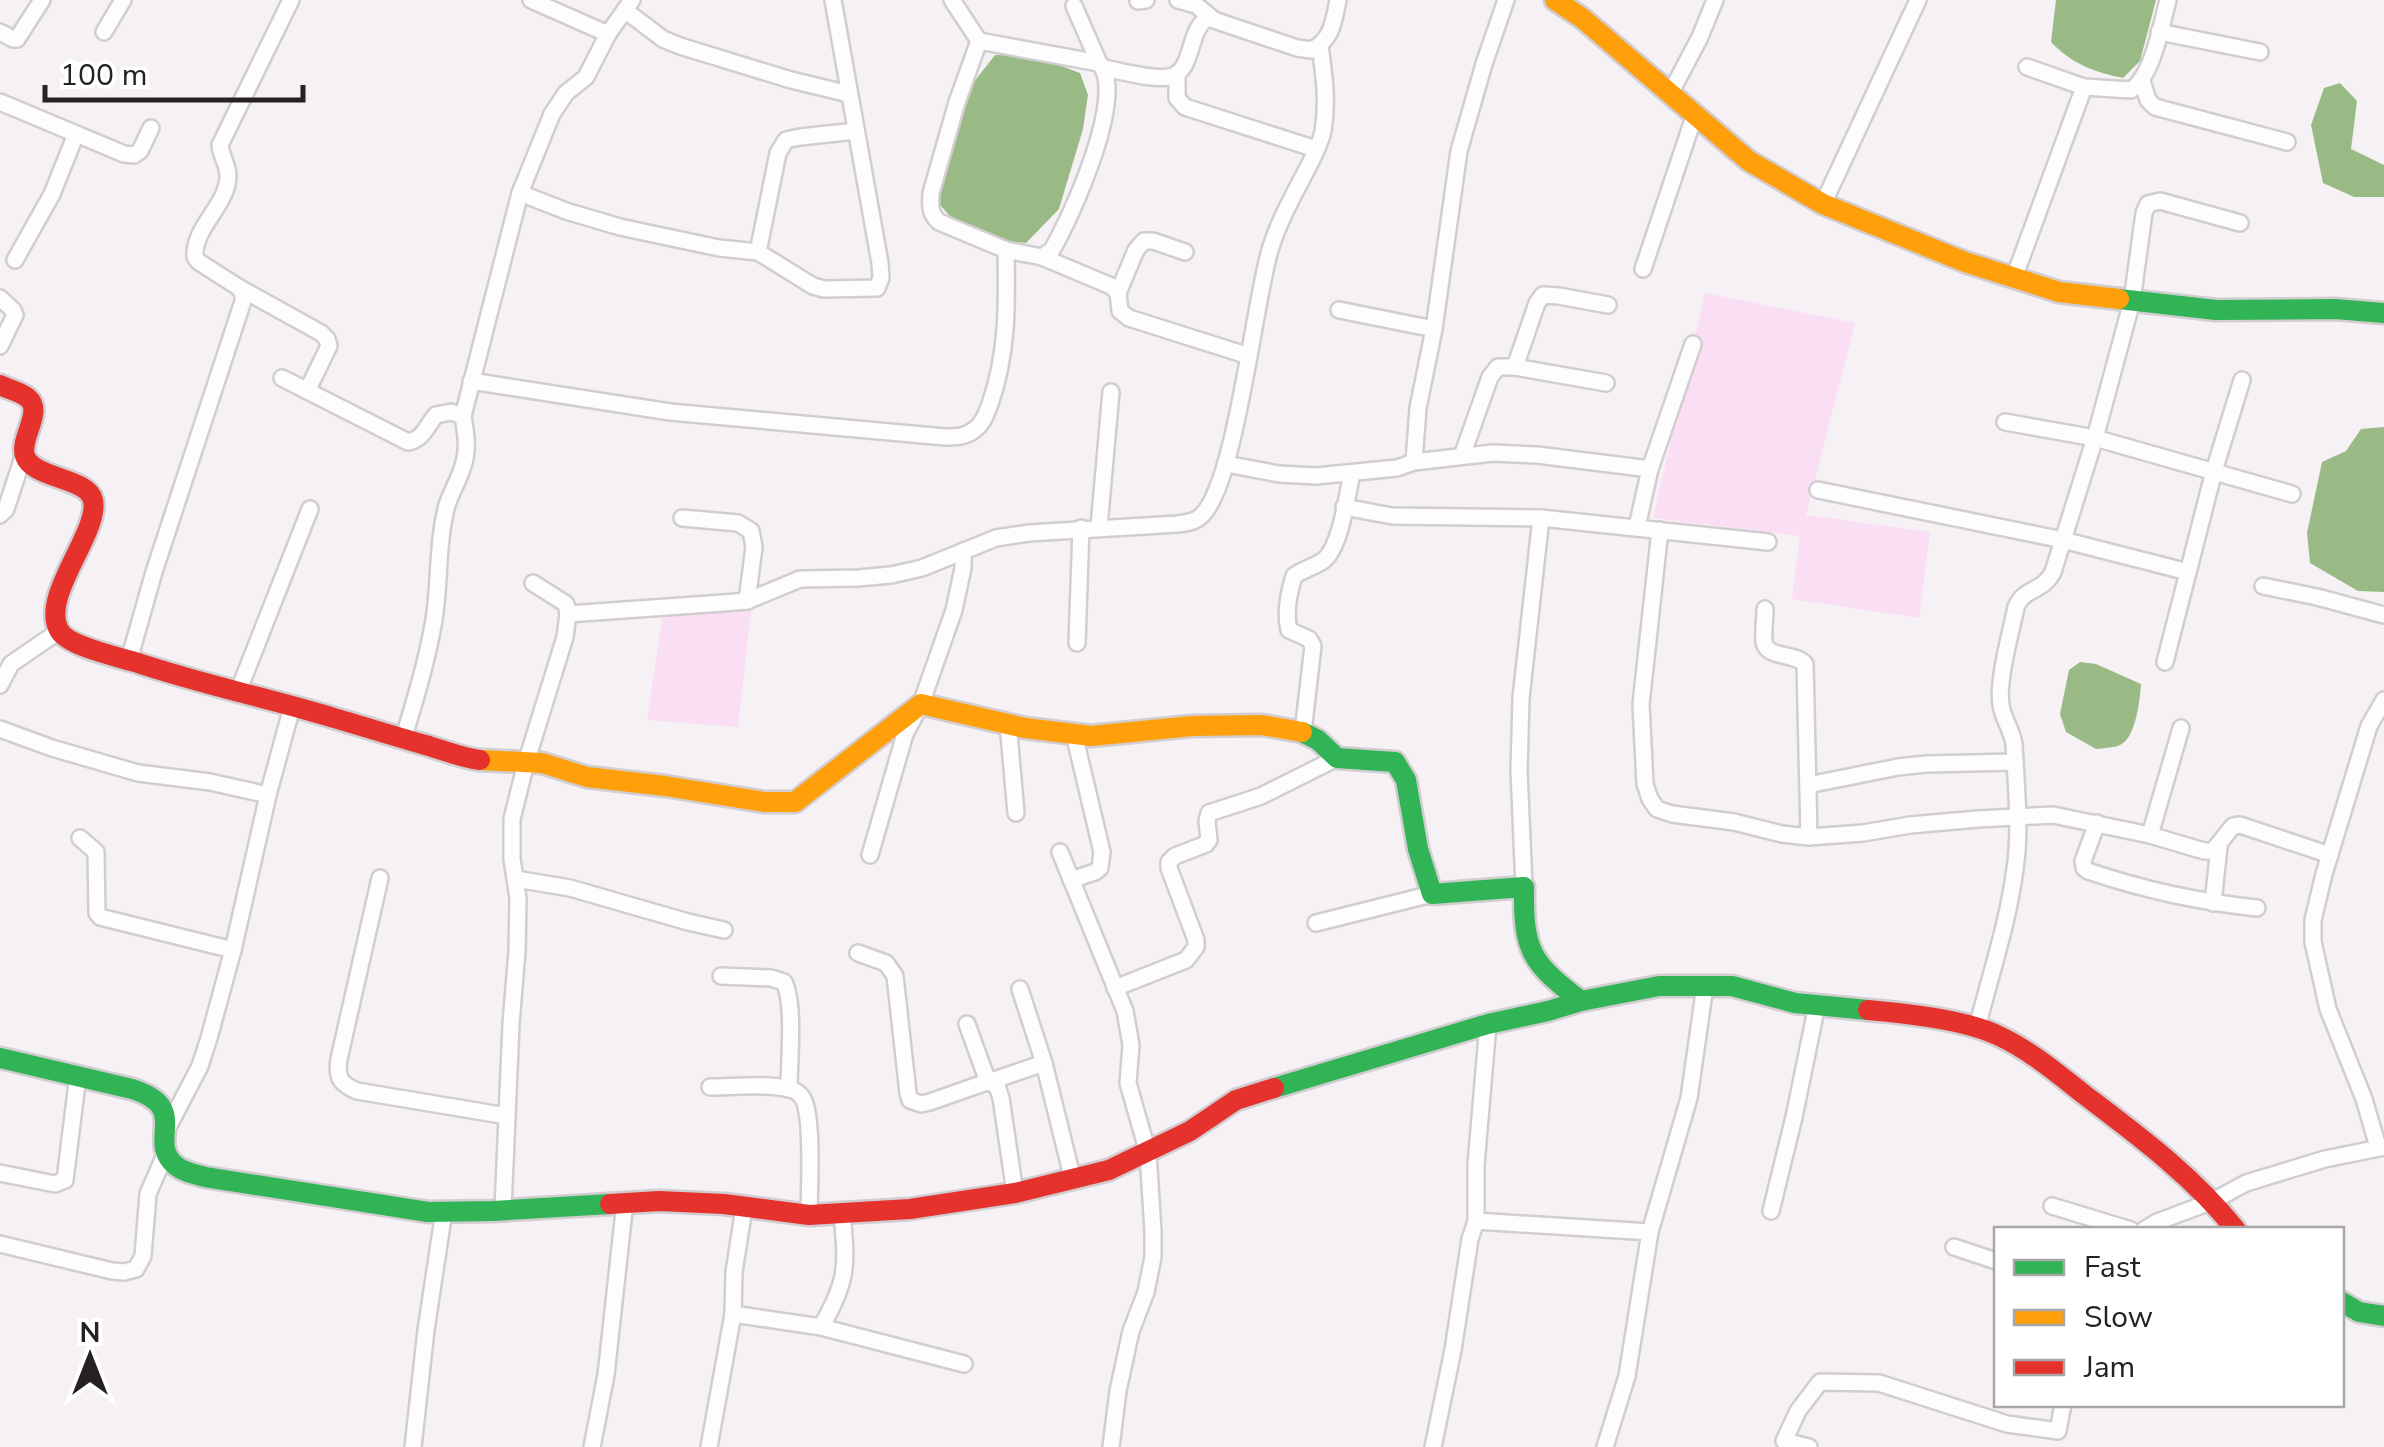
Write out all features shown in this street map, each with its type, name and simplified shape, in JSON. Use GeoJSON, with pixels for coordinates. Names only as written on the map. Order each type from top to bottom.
{"type":"FeatureCollection","features":[{"type":"Feature","properties":{"kind":"street"},"geometry":{"type":"LineString","coordinates":[[0,32],[18,39],[42,0]]}},
{"type":"Feature","properties":{"kind":"street"},"geometry":{"type":"LineString","coordinates":[[104,32],[122,0]]}},
{"type":"Feature","properties":{"kind":"street"},"geometry":{"type":"LineString","coordinates":[[291,0],[222,137],[220,152],[228,170],[226,188],[194,250],[198,262],[327,339],[329,346],[307,391]]}},
{"type":"Feature","properties":{"kind":"street"},"geometry":{"type":"LineString","coordinates":[[531,0],[608,34]]}},
{"type":"Feature","properties":{"kind":"street"},"geometry":{"type":"LineString","coordinates":[[520,194],[566,212],[655,236],[758,252],[813,286],[840,290],[877,288],[880,263],[833,0]]}},
{"type":"Feature","properties":{"kind":"street"},"geometry":{"type":"LineString","coordinates":[[952,0],[978,41],[1160,77],[1177,74]]}},
{"type":"Feature","properties":{"kind":"street"},"geometry":{"type":"LineString","coordinates":[[1138,1],[1146,0]]}},
{"type":"Feature","properties":{"kind":"street"},"geometry":{"type":"LineString","coordinates":[[1178,0],[1213,18],[1312,50],[1320,46],[1332,27],[1338,0]]}},
{"type":"Feature","properties":{"kind":"street"},"geometry":{"type":"LineString","coordinates":[[1414,462],[1418,408],[1434,329],[1459,151],[1506,0]]}},
{"type":"Feature","properties":{"kind":"street"},"geometry":{"type":"LineString","coordinates":[[1555,0],[1582,18],[1750,161],[1823,204],[1965,262],[2059,292],[2132,301],[2216,310],[2335,309],[2384,313]]}},
{"type":"Feature","properties":{"kind":"street"},"geometry":{"type":"LineString","coordinates":[[1670,94],[1715,0]]}},
{"type":"Feature","properties":{"kind":"street"},"geometry":{"type":"LineString","coordinates":[[1823,204],[1918,0]]}},
{"type":"Feature","properties":{"kind":"street"},"geometry":{"type":"LineString","coordinates":[[2027,67],[2084,87],[2131,90],[2142,81],[2168,0]]}},
{"type":"Feature","properties":{"kind":"street"},"geometry":{"type":"LineString","coordinates":[[403,740],[434,622],[447,504],[464,466],[467,449],[463,416],[472,380],[520,194],[552,114],[566,93],[586,77],[608,34],[629,6],[663,39],[680,46],[849,94]]}},
{"type":"Feature","properties":{"kind":"street"},"geometry":{"type":"LineString","coordinates":[[1042,257],[1060,237],[1090,164],[1106,108],[1107,77],[1074,6]]}},
{"type":"Feature","properties":{"kind":"street"},"geometry":{"type":"LineString","coordinates":[[1213,18],[1204,19],[1197,26],[1177,74],[1179,103],[1316,148]]}},
{"type":"Feature","properties":{"kind":"street"},"geometry":{"type":"LineString","coordinates":[[2159,32],[2260,52]]}},
{"type":"Feature","properties":{"kind":"street"},"geometry":{"type":"LineString","coordinates":[[978,41],[930,194],[932,216],[1006,250],[1042,257],[1112,286],[1118,293]]}},
{"type":"Feature","properties":{"kind":"street"},"geometry":{"type":"LineString","coordinates":[[568,614],[746,600],[800,578],[858,578],[922,568],[996,538],[1081,528],[1192,522],[1200,517],[1208,508],[1226,464],[1270,250],[1322,136],[1325,85],[1320,46]]}},
{"type":"Feature","properties":{"kind":"street"},"geometry":{"type":"LineString","coordinates":[[2142,81],[2148,100],[2155,107],[2287,142]]}},
{"type":"Feature","properties":{"kind":"street"},"geometry":{"type":"LineString","coordinates":[[2014,278],[2084,87]]}},
{"type":"Feature","properties":{"kind":"street"},"geometry":{"type":"LineString","coordinates":[[0,102],[124,154],[140,151],[151,128]]}},
{"type":"Feature","properties":{"kind":"street"},"geometry":{"type":"LineString","coordinates":[[1643,269],[1696,114]]}},
{"type":"Feature","properties":{"kind":"street"},"geometry":{"type":"LineString","coordinates":[[758,252],[778,154],[786,140],[856,131]]}},
{"type":"Feature","properties":{"kind":"street"},"geometry":{"type":"LineString","coordinates":[[14,260],[52,194],[76,134]]}},
{"type":"Feature","properties":{"kind":"street"},"geometry":{"type":"LineString","coordinates":[[1977,1028],[2009,905],[2016,857],[2018,817],[2012,733],[2003,715],[2000,692],[2016,607],[2020,598],[2049,579],[2062,540],[2132,301],[2144,212],[2148,204],[2160,202],[2240,223]]}},
{"type":"Feature","properties":{"kind":"street"},"geometry":{"type":"LineString","coordinates":[[1185,252],[1144,241],[1136,250],[1118,293],[1120,311],[1129,318],[1249,356]]}},
{"type":"Feature","properties":{"kind":"street"},"geometry":{"type":"LineString","coordinates":[[472,380],[670,412],[962,437],[979,426],[986,414],[1004,351],[1006,250]]}},
{"type":"Feature","properties":{"kind":"street"},"geometry":{"type":"LineString","coordinates":[[129,660],[240,310],[242,293],[238,287]]}},
{"type":"Feature","properties":{"kind":"street"},"geometry":{"type":"LineString","coordinates":[[1515,368],[1544,295],[1608,305]]}},
{"type":"Feature","properties":{"kind":"street"},"geometry":{"type":"LineString","coordinates":[[0,298],[14,315],[0,346]]}},
{"type":"Feature","properties":{"kind":"street"},"geometry":{"type":"LineString","coordinates":[[1339,310],[1434,329]]}},
{"type":"Feature","properties":{"kind":"street"},"geometry":{"type":"LineString","coordinates":[[1637,527],[1650,469],[1693,344]]}},
{"type":"Feature","properties":{"kind":"street"},"geometry":{"type":"LineString","coordinates":[[1462,456],[1490,376],[1498,367],[1606,384]]}},
{"type":"Feature","properties":{"kind":"street"},"geometry":{"type":"LineString","coordinates":[[282,378],[408,442],[421,436],[436,415],[451,412],[463,416]]}},
{"type":"Feature","properties":{"kind":"street"},"geometry":{"type":"LineString","coordinates":[[2165,662],[2214,471],[2242,380]]}},
{"type":"Feature","properties":{"kind":"street"},"geometry":{"type":"LineString","coordinates":[[0,384],[27,397],[33,414],[24,454],[6,509],[0,515]]}},
{"type":"Feature","properties":{"kind":"street"},"geometry":{"type":"LineString","coordinates":[[1099,527],[1111,392]]}},
{"type":"Feature","properties":{"kind":"street"},"geometry":{"type":"LineString","coordinates":[[2005,422],[2094,438],[2292,494]]}},
{"type":"Feature","properties":{"kind":"street"},"geometry":{"type":"LineString","coordinates":[[1226,464],[1316,476],[1493,453],[1650,469]]}},
{"type":"Feature","properties":{"kind":"street"},"geometry":{"type":"LineString","coordinates":[[24,454],[36,468],[88,491],[94,501],[92,516],[61,588],[55,613],[59,631],[71,641],[403,740],[472,759],[542,764],[587,778],[764,802],[795,802],[921,704]]}},
{"type":"Feature","properties":{"kind":"street"},"geometry":{"type":"LineString","coordinates":[[1303,732],[1313,646],[1308,639],[1289,630],[1291,586],[1294,576],[1322,562],[1330,553],[1352,473]]}},
{"type":"Feature","properties":{"kind":"street"},"geometry":{"type":"LineString","coordinates":[[1818,490],[2062,540],[2188,572]]}},
{"type":"Feature","properties":{"kind":"street"},"geometry":{"type":"LineString","coordinates":[[1344,507],[1392,516],[1541,518],[1768,542]]}},
{"type":"Feature","properties":{"kind":"street"},"geometry":{"type":"LineString","coordinates":[[238,692],[310,509]]}},
{"type":"Feature","properties":{"kind":"street"},"geometry":{"type":"LineString","coordinates":[[682,518],[738,523],[751,531],[754,547],[746,600]]}},
{"type":"Feature","properties":{"kind":"street"},"geometry":{"type":"LineString","coordinates":[[1541,518],[1521,698],[1523,917],[1530,955],[1552,980],[1581,1001]]}},
{"type":"Feature","properties":{"kind":"street"},"geometry":{"type":"LineString","coordinates":[[1077,643],[1081,528]]}},
{"type":"Feature","properties":{"kind":"street"},"geometry":{"type":"LineString","coordinates":[[1660,530],[1642,704],[1643,757],[1650,800],[1657,808],[1672,814],[1809,837],[1978,818],[2053,814],[2204,851],[2219,847],[2233,826],[2240,825],[2330,855]]}},
{"type":"Feature","properties":{"kind":"street"},"geometry":{"type":"LineString","coordinates":[[870,855],[894,768],[954,610],[963,550]]}},
{"type":"Feature","properties":{"kind":"street"},"geometry":{"type":"LineString","coordinates":[[503,1210],[517,951],[512,820],[565,637],[568,614],[566,604],[532,582]]}},
{"type":"Feature","properties":{"kind":"street"},"geometry":{"type":"LineString","coordinates":[[2263,586],[2384,615]]}},
{"type":"Feature","properties":{"kind":"street"},"geometry":{"type":"LineString","coordinates":[[1765,609],[1767,650],[1802,659],[1805,664],[1809,837]]}},
{"type":"Feature","properties":{"kind":"street"},"geometry":{"type":"LineString","coordinates":[[0,685],[6,662],[59,631]]}},
{"type":"Feature","properties":{"kind":"street"},"geometry":{"type":"LineString","coordinates":[[2149,1227],[2246,1183],[2381,1147],[2328,1009],[2313,942],[2313,920],[2370,726],[2384,700]]}},
{"type":"Feature","properties":{"kind":"street"},"geometry":{"type":"LineString","coordinates":[[921,704],[1091,736],[1192,726],[1262,725],[1303,732],[1337,758]]}},
{"type":"Feature","properties":{"kind":"street"},"geometry":{"type":"LineString","coordinates":[[0,1244],[112,1271],[136,1269],[143,1256],[148,1194],[200,1066],[233,950],[292,707]]}},
{"type":"Feature","properties":{"kind":"street"},"geometry":{"type":"LineString","coordinates":[[1008,723],[1016,813]]}},
{"type":"Feature","properties":{"kind":"street"},"geometry":{"type":"LineString","coordinates":[[2150,835],[2181,728]]}},
{"type":"Feature","properties":{"kind":"street"},"geometry":{"type":"LineString","coordinates":[[0,729],[138,773],[210,782],[268,795]]}},
{"type":"Feature","properties":{"kind":"street"},"geometry":{"type":"LineString","coordinates":[[1071,880],[1100,868],[1102,852],[1074,734]]}},
{"type":"Feature","properties":{"kind":"street"},"geometry":{"type":"LineString","coordinates":[[1116,988],[1186,960],[1196,947],[1169,862],[1206,844],[1209,814],[1261,796],[1337,758],[1396,762],[1406,780],[1418,849],[1432,894]]}},
{"type":"Feature","properties":{"kind":"street"},"geometry":{"type":"LineString","coordinates":[[1808,785],[1912,766],[2014,762]]}},
{"type":"Feature","properties":{"kind":"street"},"geometry":{"type":"LineString","coordinates":[[2097,824],[2083,861],[2088,871],[2142,889],[2257,908]]}},
{"type":"Feature","properties":{"kind":"street"},"geometry":{"type":"LineString","coordinates":[[80,838],[96,852],[100,917],[233,950]]}},
{"type":"Feature","properties":{"kind":"street"},"geometry":{"type":"LineString","coordinates":[[2213,903],[2219,847]]}},
{"type":"Feature","properties":{"kind":"street"},"geometry":{"type":"LineString","coordinates":[[1060,852],[1125,1010],[1129,1030],[1128,1083],[1148,1153],[1152,1257],[1146,1292],[1130,1331],[1111,1447]]}},
{"type":"Feature","properties":{"kind":"street"},"geometry":{"type":"LineString","coordinates":[[380,878],[339,1059],[339,1081],[357,1091],[508,1116]]}},
{"type":"Feature","properties":{"kind":"street"},"geometry":{"type":"LineString","coordinates":[[516,879],[570,888],[724,930]]}},
{"type":"Feature","properties":{"kind":"street"},"geometry":{"type":"LineString","coordinates":[[1316,923],[1432,894],[1524,887]]}},
{"type":"Feature","properties":{"kind":"street"},"geometry":{"type":"LineString","coordinates":[[858,953],[886,963],[895,976],[910,1100],[930,1102],[1044,1063]]}},
{"type":"Feature","properties":{"kind":"street"},"geometry":{"type":"LineString","coordinates":[[721,976],[784,982],[789,1006],[789,1089]]}},
{"type":"Feature","properties":{"kind":"street"},"geometry":{"type":"LineString","coordinates":[[0,1058],[152,1097],[165,1114],[171,1162],[181,1170],[206,1177],[428,1212],[659,1201],[842,1214],[910,1209],[1072,1180],[1148,1153],[1236,1100],[1488,1024],[1659,986],[1732,986],[1795,1002],[1900,1014],[1996,1034],[2037,1058],[2144,1140],[2213,1201],[2234,1227]]}},
{"type":"Feature","properties":{"kind":"street"},"geometry":{"type":"LineString","coordinates":[[1605,1447],[1628,1376],[1650,1232],[1689,1098],[1705,986]]}},
{"type":"Feature","properties":{"kind":"street"},"geometry":{"type":"LineString","coordinates":[[1020,989],[1044,1063],[1072,1180]]}},
{"type":"Feature","properties":{"kind":"street"},"geometry":{"type":"LineString","coordinates":[[1771,1210],[1817,1005]]}},
{"type":"Feature","properties":{"kind":"street"},"geometry":{"type":"LineString","coordinates":[[966,1024],[988,1082],[996,1086],[1001,1098],[1015,1193]]}},
{"type":"Feature","properties":{"kind":"street"},"geometry":{"type":"LineString","coordinates":[[1432,1447],[1476,1220],[1476,1165],[1488,1024]]}},
{"type":"Feature","properties":{"kind":"street"},"geometry":{"type":"LineString","coordinates":[[0,1173],[55,1184],[66,1180],[78,1075]]}},
{"type":"Feature","properties":{"kind":"street"},"geometry":{"type":"LineString","coordinates":[[710,1087],[789,1089],[803,1098],[807,1110],[809,1214]]}},
{"type":"Feature","properties":{"kind":"street"},"geometry":{"type":"LineString","coordinates":[[592,1447],[606,1375],[625,1202]]}},
{"type":"Feature","properties":{"kind":"street"},"geometry":{"type":"LineString","coordinates":[[2052,1206],[2121,1227]]}},
{"type":"Feature","properties":{"kind":"street"},"geometry":{"type":"LineString","coordinates":[[709,1447],[733,1314],[734,1272],[744,1208]]}},
{"type":"Feature","properties":{"kind":"street"},"geometry":{"type":"LineString","coordinates":[[414,1447],[444,1212]]}},
{"type":"Feature","properties":{"kind":"street"},"geometry":{"type":"LineString","coordinates":[[821,1327],[844,1280],[842,1214]]}},
{"type":"Feature","properties":{"kind":"street"},"geometry":{"type":"LineString","coordinates":[[1476,1220],[1650,1232]]}},
{"type":"Feature","properties":{"kind":"street"},"geometry":{"type":"LineString","coordinates":[[1954,1247],[1994,1260]]}},
{"type":"Feature","properties":{"kind":"street"},"geometry":{"type":"LineString","coordinates":[[2344,1303],[2359,1312],[2384,1316]]}},
{"type":"Feature","properties":{"kind":"street"},"geometry":{"type":"LineString","coordinates":[[733,1314],[821,1327],[964,1364]]}},
{"type":"Feature","properties":{"kind":"street"},"geometry":{"type":"LineString","coordinates":[[1809,1447],[1784,1440],[1798,1411],[1820,1382],[1879,1382],[2007,1424],[2058,1430],[2063,1407]]}},
{"type":"Feature","properties":{"kind":"shaded area"},"geometry":{"type":"Polygon","coordinates":[[[2056,0],[2156,0],[2140,61],[2123,78],[2093,70],[2067,56],[2051,42],[2056,0]]]}},
{"type":"Feature","properties":{"kind":"shaded area"},"geometry":{"type":"Polygon","coordinates":[[[995,55],[1035,56],[1080,73],[1088,95],[1083,129],[1059,209],[1026,243],[985,239],[960,227],[939,204],[936,188],[966,92],[995,55]]]}},
{"type":"Feature","properties":{"kind":"shaded area"},"geometry":{"type":"Polygon","coordinates":[[[2340,83],[2357,101],[2351,149],[2384,165],[2384,197],[2354,197],[2323,183],[2311,125],[2324,88],[2340,83]]]}},
{"type":"Feature","properties":{"kind":"shaded area"},"geometry":{"type":"Polygon","coordinates":[[[1705,293],[1855,323],[1806,515],[1930,532],[1919,618],[1792,599],[1800,536],[1653,518],[1705,293]]]}},
{"type":"Feature","properties":{"kind":"shaded area"},"geometry":{"type":"Polygon","coordinates":[[[2384,427],[2384,592],[2358,591],[2310,563],[2307,533],[2322,462],[2346,451],[2361,429],[2384,427]]]}},
{"type":"Feature","properties":{"kind":"shaded area"},"geometry":{"type":"Polygon","coordinates":[[[752,603],[738,727],[647,720],[664,606],[752,603]]]}},
{"type":"Feature","properties":{"kind":"shaded area"},"geometry":{"type":"Polygon","coordinates":[[[2080,662],[2096,664],[2141,684],[2133,727],[2120,745],[2096,749],[2066,732],[2060,714],[2069,670],[2080,662]]]}},
{"type":"Feature","properties":{"kind":"traffic: fast"},"geometry":{"type":"LineString","coordinates":[[2119,299],[2216,310],[2335,309],[2384,313]]}},
{"type":"Feature","properties":{"kind":"traffic: fast"},"geometry":{"type":"LineString","coordinates":[[1302,732],[1318,740],[1337,758],[1395,762],[1406,780],[1418,849],[1432,894],[1524,887],[1525,926],[1533,954],[1551,976],[1581,1001]]}},
{"type":"Feature","properties":{"kind":"traffic: fast"},"geometry":{"type":"LineString","coordinates":[[1274,1088],[1488,1024],[1659,986],[1732,986],[1795,1003],[1868,1010]]}},
{"type":"Feature","properties":{"kind":"traffic: fast"},"geometry":{"type":"LineString","coordinates":[[0,1058],[132,1089],[150,1097],[164,1115],[167,1155],[175,1165],[205,1177],[428,1212],[610,1204]]}},
{"type":"Feature","properties":{"kind":"traffic: fast"},"geometry":{"type":"LineString","coordinates":[[2344,1303],[2359,1312],[2384,1316]]}},
{"type":"Feature","properties":{"kind":"traffic: slow"},"geometry":{"type":"LineString","coordinates":[[1555,0],[1582,18],[1749,161],[1823,204],[1965,262],[2059,292],[2119,299]]}},
{"type":"Feature","properties":{"kind":"traffic: slow"},"geometry":{"type":"LineString","coordinates":[[480,760],[542,763],[587,777],[764,802],[795,802],[921,704],[1025,728],[1091,736],[1192,726],[1262,725],[1302,732]]}},
{"type":"Feature","properties":{"kind":"traffic: jam"},"geometry":{"type":"LineString","coordinates":[[0,385],[25,396],[32,404],[24,449],[30,464],[81,487],[93,500],[88,529],[57,600],[55,616],[64,636],[106,654],[480,760]]}},
{"type":"Feature","properties":{"kind":"traffic: jam"},"geometry":{"type":"LineString","coordinates":[[1868,1010],[1969,1025],[2021,1048],[2166,1158],[2233,1227]]}},
{"type":"Feature","properties":{"kind":"traffic: jam"},"geometry":{"type":"LineString","coordinates":[[610,1204],[724,1204],[809,1215],[910,1209],[1015,1193],[1109,1170],[1190,1131],[1236,1100],[1274,1088]]}}]}
